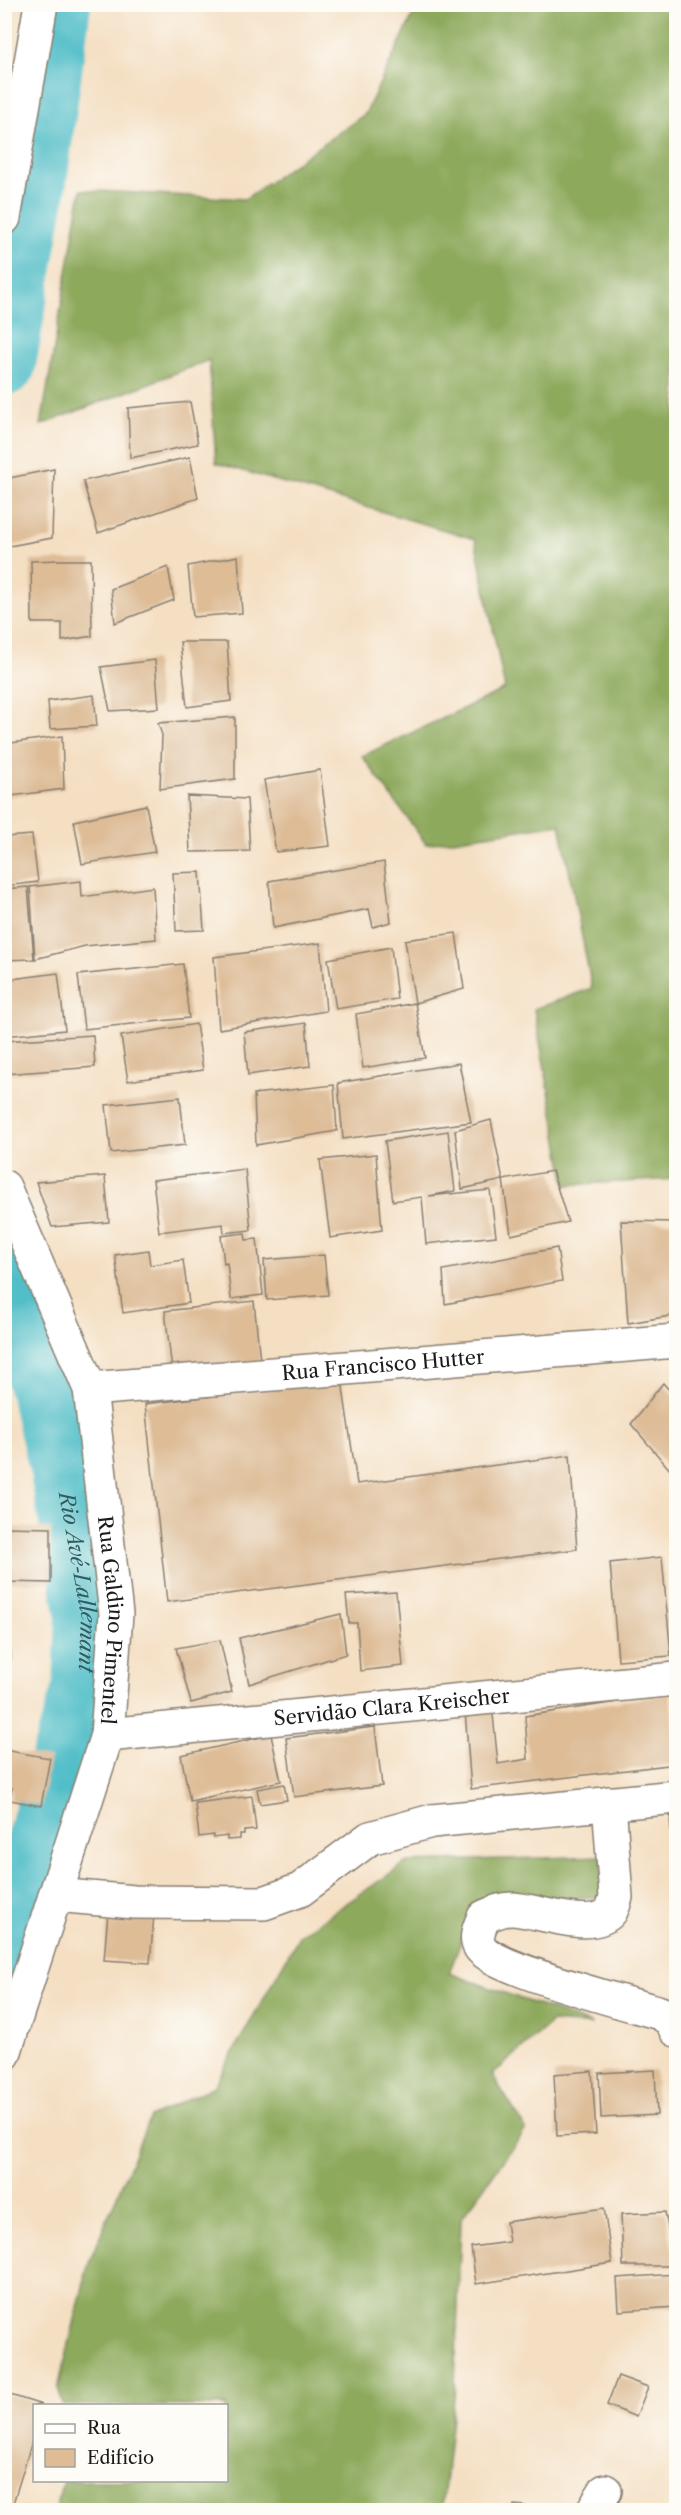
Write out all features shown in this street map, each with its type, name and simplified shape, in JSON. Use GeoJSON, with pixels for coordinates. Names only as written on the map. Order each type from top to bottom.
{"type":"FeatureCollection","features":[{"type":"Feature","properties":{"kind":"street"},"geometry":{"type":"LineString","coordinates":[[4,218],[41,4]]}},
{"type":"Feature","properties":{"kind":"street","name":"Rua Galdino Pimentel"},"geometry":{"type":"LineString","coordinates":[[4,1187],[90,1389],[116,1614],[107,1735],[4,2054]]}},
{"type":"Feature","properties":{"kind":"street","name":"Rua Francisco Hutter"},"geometry":{"type":"LineString","coordinates":[[90,1389],[676,1341]]}},
{"type":"Feature","properties":{"kind":"street","name":"Servidão Clara Kreischer"},"geometry":{"type":"LineString","coordinates":[[107,1735],[676,1679]]}},
{"type":"Feature","properties":{"kind":"street"},"geometry":{"type":"LineString","coordinates":[[55,1895],[134,1902],[264,1903],[300,1890],[370,1838],[432,1821],[676,1797]]}},
{"type":"Feature","properties":{"kind":"street"},"geometry":{"type":"LineString","coordinates":[[609,1803],[616,1897],[611,1911],[598,1919],[584,1921],[512,1909],[499,1911],[484,1917],[478,1932],[479,1946],[485,1954],[514,1968],[660,2013],[671,2020],[676,2030]]}},
{"type":"Feature","properties":{"kind":"green space"},"geometry":{"type":"Polygon","coordinates":[[[418,5],[676,5],[676,1179],[566,1185],[534,1009],[592,988],[560,824],[426,844],[362,756],[505,689],[475,539],[216,463],[209,360],[41,425],[81,190],[245,199],[365,114],[418,5]]]}},
{"type":"Feature","properties":{"kind":"green space"},"geometry":{"type":"Polygon","coordinates":[[[602,1856],[601,1897],[477,1900],[449,1973],[593,2025],[552,2022],[492,2075],[526,2129],[461,2219],[455,2388],[442,2510],[55,2510],[63,2482],[228,2482],[228,2404],[63,2404],[58,2389],[89,2262],[150,2117],[214,2086],[299,1936],[407,1862],[602,1856]]]}},
{"type":"Feature","properties":{"kind":"building"},"geometry":{"type":"Polygon","coordinates":[[[190,402],[198,444],[130,458],[128,408],[190,402]]]}},
{"type":"Feature","properties":{"kind":"building"},"geometry":{"type":"Polygon","coordinates":[[[190,457],[198,498],[98,533],[83,481],[190,457]]]}},
{"type":"Feature","properties":{"kind":"building"},"geometry":{"type":"Polygon","coordinates":[[[54,469],[52,538],[4,547],[4,479],[54,469]]]}},
{"type":"Feature","properties":{"kind":"building"},"geometry":{"type":"Polygon","coordinates":[[[238,556],[242,613],[193,617],[188,566],[238,556]]]}},
{"type":"Feature","properties":{"kind":"building"},"geometry":{"type":"Polygon","coordinates":[[[91,560],[92,636],[62,641],[62,623],[32,623],[31,561],[91,560]]]}},
{"type":"Feature","properties":{"kind":"building"},"geometry":{"type":"Polygon","coordinates":[[[168,567],[174,600],[115,623],[111,589],[168,567]]]}},
{"type":"Feature","properties":{"kind":"building"},"geometry":{"type":"Polygon","coordinates":[[[180,642],[227,642],[231,701],[187,707],[180,642]]]}},
{"type":"Feature","properties":{"kind":"building"},"geometry":{"type":"Polygon","coordinates":[[[155,660],[159,708],[110,711],[101,667],[155,660]]]}},
{"type":"Feature","properties":{"kind":"building"},"geometry":{"type":"Polygon","coordinates":[[[94,695],[97,726],[50,729],[48,701],[94,695]]]}},
{"type":"Feature","properties":{"kind":"building"},"geometry":{"type":"Polygon","coordinates":[[[235,717],[235,779],[160,789],[162,735],[158,723],[235,717]]]}},
{"type":"Feature","properties":{"kind":"building"},"geometry":{"type":"Polygon","coordinates":[[[62,736],[64,789],[4,797],[4,744],[62,736]]]}},
{"type":"Feature","properties":{"kind":"building"},"geometry":{"type":"Polygon","coordinates":[[[320,770],[330,846],[276,852],[264,780],[320,770]]]}},
{"type":"Feature","properties":{"kind":"building"},"geometry":{"type":"Polygon","coordinates":[[[187,796],[247,799],[250,851],[190,852],[187,796]]]}},
{"type":"Feature","properties":{"kind":"building"},"geometry":{"type":"Polygon","coordinates":[[[146,805],[155,852],[82,864],[74,821],[146,805]]]}},
{"type":"Feature","properties":{"kind":"building"},"geometry":{"type":"Polygon","coordinates":[[[32,835],[38,882],[4,886],[4,837],[32,835]]]}},
{"type":"Feature","properties":{"kind":"building"},"geometry":{"type":"Polygon","coordinates":[[[384,862],[391,922],[373,927],[369,909],[273,928],[269,881],[384,862]]]}},
{"type":"Feature","properties":{"kind":"building"},"geometry":{"type":"Polygon","coordinates":[[[200,872],[204,930],[176,931],[173,873],[200,872]]]}},
{"type":"Feature","properties":{"kind":"building"},"geometry":{"type":"Polygon","coordinates":[[[81,881],[82,897],[153,887],[156,939],[85,946],[35,959],[30,887],[81,881]]]}},
{"type":"Feature","properties":{"kind":"building"},"geometry":{"type":"Polygon","coordinates":[[[28,887],[34,959],[4,960],[4,889],[28,887]]]}},
{"type":"Feature","properties":{"kind":"building"},"geometry":{"type":"Polygon","coordinates":[[[456,933],[464,989],[415,1003],[405,940],[456,933]]]}},
{"type":"Feature","properties":{"kind":"building"},"geometry":{"type":"Polygon","coordinates":[[[320,943],[326,1011],[219,1029],[214,957],[320,943]]]}},
{"type":"Feature","properties":{"kind":"building"},"geometry":{"type":"Polygon","coordinates":[[[391,947],[397,999],[336,1009],[328,959],[391,947]]]}},
{"type":"Feature","properties":{"kind":"building"},"geometry":{"type":"Polygon","coordinates":[[[183,964],[189,1018],[84,1029],[78,975],[183,964]]]}},
{"type":"Feature","properties":{"kind":"building"},"geometry":{"type":"Polygon","coordinates":[[[58,973],[65,1030],[4,1036],[4,980],[58,973]]]}},
{"type":"Feature","properties":{"kind":"building"},"geometry":{"type":"Polygon","coordinates":[[[415,1003],[425,1058],[363,1068],[356,1014],[415,1003]]]}},
{"type":"Feature","properties":{"kind":"building"},"geometry":{"type":"Polygon","coordinates":[[[306,1023],[310,1066],[248,1075],[244,1032],[306,1023]]]}},
{"type":"Feature","properties":{"kind":"building"},"geometry":{"type":"Polygon","coordinates":[[[196,1024],[203,1070],[128,1081],[121,1036],[196,1024]]]}},
{"type":"Feature","properties":{"kind":"building"},"geometry":{"type":"Polygon","coordinates":[[[93,1035],[95,1067],[4,1074],[4,1041],[93,1035]]]}},
{"type":"Feature","properties":{"kind":"building"},"geometry":{"type":"Polygon","coordinates":[[[459,1063],[471,1122],[343,1139],[338,1083],[459,1063]]]}},
{"type":"Feature","properties":{"kind":"building"},"geometry":{"type":"Polygon","coordinates":[[[334,1085],[337,1131],[256,1145],[254,1094],[334,1085]]]}},
{"type":"Feature","properties":{"kind":"building"},"geometry":{"type":"Polygon","coordinates":[[[180,1097],[185,1145],[111,1153],[106,1105],[180,1097]]]}},
{"type":"Feature","properties":{"kind":"building"},"geometry":{"type":"Polygon","coordinates":[[[491,1120],[503,1180],[462,1189],[455,1130],[491,1120]]]}},
{"type":"Feature","properties":{"kind":"building"},"geometry":{"type":"Polygon","coordinates":[[[448,1131],[455,1191],[429,1196],[490,1190],[496,1236],[426,1244],[422,1197],[393,1201],[385,1141],[448,1131]]]}},
{"type":"Feature","properties":{"kind":"building"},"geometry":{"type":"Polygon","coordinates":[[[376,1154],[382,1230],[330,1238],[320,1160],[376,1154]]]}},
{"type":"Feature","properties":{"kind":"building"},"geometry":{"type":"Polygon","coordinates":[[[245,1169],[251,1230],[224,1233],[223,1224],[159,1232],[153,1180],[245,1169]]]}},
{"type":"Feature","properties":{"kind":"building"},"geometry":{"type":"Polygon","coordinates":[[[552,1171],[568,1222],[511,1235],[503,1180],[552,1171]]]}},
{"type":"Feature","properties":{"kind":"building"},"geometry":{"type":"Polygon","coordinates":[[[105,1176],[109,1222],[52,1227],[36,1182],[105,1176]]]}},
{"type":"Feature","properties":{"kind":"building"},"geometry":{"type":"Polygon","coordinates":[[[621,1221],[676,1222],[676,1315],[628,1323],[621,1221]]]}},
{"type":"Feature","properties":{"kind":"building"},"geometry":{"type":"Polygon","coordinates":[[[245,1233],[246,1240],[257,1239],[263,1295],[231,1299],[221,1236],[245,1233]]]}},
{"type":"Feature","properties":{"kind":"building"},"geometry":{"type":"Polygon","coordinates":[[[557,1248],[562,1281],[445,1304],[443,1270],[557,1248]]]}},
{"type":"Feature","properties":{"kind":"building"},"geometry":{"type":"Polygon","coordinates":[[[148,1250],[150,1265],[183,1260],[189,1303],[123,1313],[115,1255],[148,1250]]]}},
{"type":"Feature","properties":{"kind":"building"},"geometry":{"type":"Polygon","coordinates":[[[324,1255],[328,1295],[267,1300],[264,1260],[324,1255]]]}},
{"type":"Feature","properties":{"kind":"building"},"geometry":{"type":"Polygon","coordinates":[[[254,1301],[260,1361],[172,1370],[165,1311],[254,1301]]]}},
{"type":"Feature","properties":{"kind":"building"},"geometry":{"type":"Polygon","coordinates":[[[342,1381],[357,1484],[570,1455],[577,1549],[167,1602],[145,1404],[342,1381]]]}},
{"type":"Feature","properties":{"kind":"building"},"geometry":{"type":"Polygon","coordinates":[[[663,1383],[676,1398],[676,1477],[631,1424],[663,1383]]]}},
{"type":"Feature","properties":{"kind":"building"},"geometry":{"type":"Polygon","coordinates":[[[4,1527],[51,1528],[51,1583],[4,1582],[4,1527]]]}},
{"type":"Feature","properties":{"kind":"building"},"geometry":{"type":"Polygon","coordinates":[[[662,1557],[671,1656],[618,1660],[610,1563],[662,1557]]]}},
{"type":"Feature","properties":{"kind":"building"},"geometry":{"type":"Polygon","coordinates":[[[396,1592],[403,1666],[360,1671],[357,1623],[349,1623],[346,1595],[396,1592]]]}},
{"type":"Feature","properties":{"kind":"building"},"geometry":{"type":"Polygon","coordinates":[[[341,1614],[346,1654],[249,1684],[239,1638],[341,1614]]]}},
{"type":"Feature","properties":{"kind":"building"},"geometry":{"type":"Polygon","coordinates":[[[4,1625],[9,1625],[11,1660],[4,1660],[4,1625]]]}},
{"type":"Feature","properties":{"kind":"building"},"geometry":{"type":"Polygon","coordinates":[[[220,1640],[232,1692],[191,1703],[176,1648],[220,1640]]]}},
{"type":"Feature","properties":{"kind":"building"},"geometry":{"type":"Polygon","coordinates":[[[670,1694],[676,1764],[471,1789],[465,1711],[492,1705],[498,1764],[528,1759],[525,1716],[670,1694]]]}},
{"type":"Feature","properties":{"kind":"building"},"geometry":{"type":"Polygon","coordinates":[[[375,1727],[382,1786],[294,1797],[286,1738],[375,1727]]]}},
{"type":"Feature","properties":{"kind":"building"},"geometry":{"type":"Polygon","coordinates":[[[271,1735],[281,1781],[190,1801],[181,1755],[271,1735]]]}},
{"type":"Feature","properties":{"kind":"building"},"geometry":{"type":"Polygon","coordinates":[[[4,1750],[50,1758],[41,1806],[10,1800],[12,1788],[4,1787],[4,1750]]]}},
{"type":"Feature","properties":{"kind":"building"},"geometry":{"type":"Polygon","coordinates":[[[284,1784],[287,1800],[260,1804],[257,1789],[284,1784]]]}},
{"type":"Feature","properties":{"kind":"building"},"geometry":{"type":"Polygon","coordinates":[[[252,1796],[256,1830],[244,1831],[244,1834],[240,1834],[240,1839],[227,1840],[227,1836],[213,1838],[213,1835],[199,1837],[195,1803],[252,1796]]]}},
{"type":"Feature","properties":{"kind":"building"},"geometry":{"type":"Polygon","coordinates":[[[670,1816],[676,1816],[676,1869],[673,1869],[670,1816]]]}},
{"type":"Feature","properties":{"kind":"building"},"geometry":{"type":"Polygon","coordinates":[[[108,1912],[154,1915],[150,1963],[104,1960],[108,1912]]]}},
{"type":"Feature","properties":{"kind":"building"},"geometry":{"type":"Polygon","coordinates":[[[655,2070],[657,2115],[601,2118],[599,2073],[655,2070]]]}},
{"type":"Feature","properties":{"kind":"building"},"geometry":{"type":"Polygon","coordinates":[[[592,2071],[596,2134],[557,2136],[554,2074],[592,2071]]]}},
{"type":"Feature","properties":{"kind":"building"},"geometry":{"type":"Polygon","coordinates":[[[604,2208],[612,2263],[476,2284],[471,2247],[509,2242],[506,2222],[604,2208]]]}},
{"type":"Feature","properties":{"kind":"building"},"geometry":{"type":"Polygon","coordinates":[[[665,2212],[676,2266],[623,2266],[621,2214],[665,2212]]]}},
{"type":"Feature","properties":{"kind":"building"},"geometry":{"type":"Polygon","coordinates":[[[676,2274],[676,2307],[619,2311],[617,2278],[676,2274]]]}},
{"type":"Feature","properties":{"kind":"building"},"geometry":{"type":"Polygon","coordinates":[[[618,2376],[648,2387],[636,2417],[607,2405],[618,2376]]]}},
{"type":"Feature","properties":{"kind":"building"},"geometry":{"type":"Polygon","coordinates":[[[4,2393],[39,2404],[33,2404],[33,2438],[11,2510],[4,2510],[4,2393]]]}},
{"type":"Feature","properties":{"kind":"building"},"geometry":{"type":"Polygon","coordinates":[[[514,2505],[525,2506],[524,2510],[513,2510],[514,2505]]]}},
{"type":"Feature","properties":{"kind":"waterway","name":"Rio Avé‐Lallemant"},"geometry":{"type":"LineString","coordinates":[[4,364],[33,195],[59,4]]}},
{"type":"Feature","properties":{"kind":"waterway","name":"Rio Avé‐Lallemant"},"geometry":{"type":"LineString","coordinates":[[4,1283],[27,1334],[61,1466],[88,1616],[85,1686],[4,1952]]}}]}
